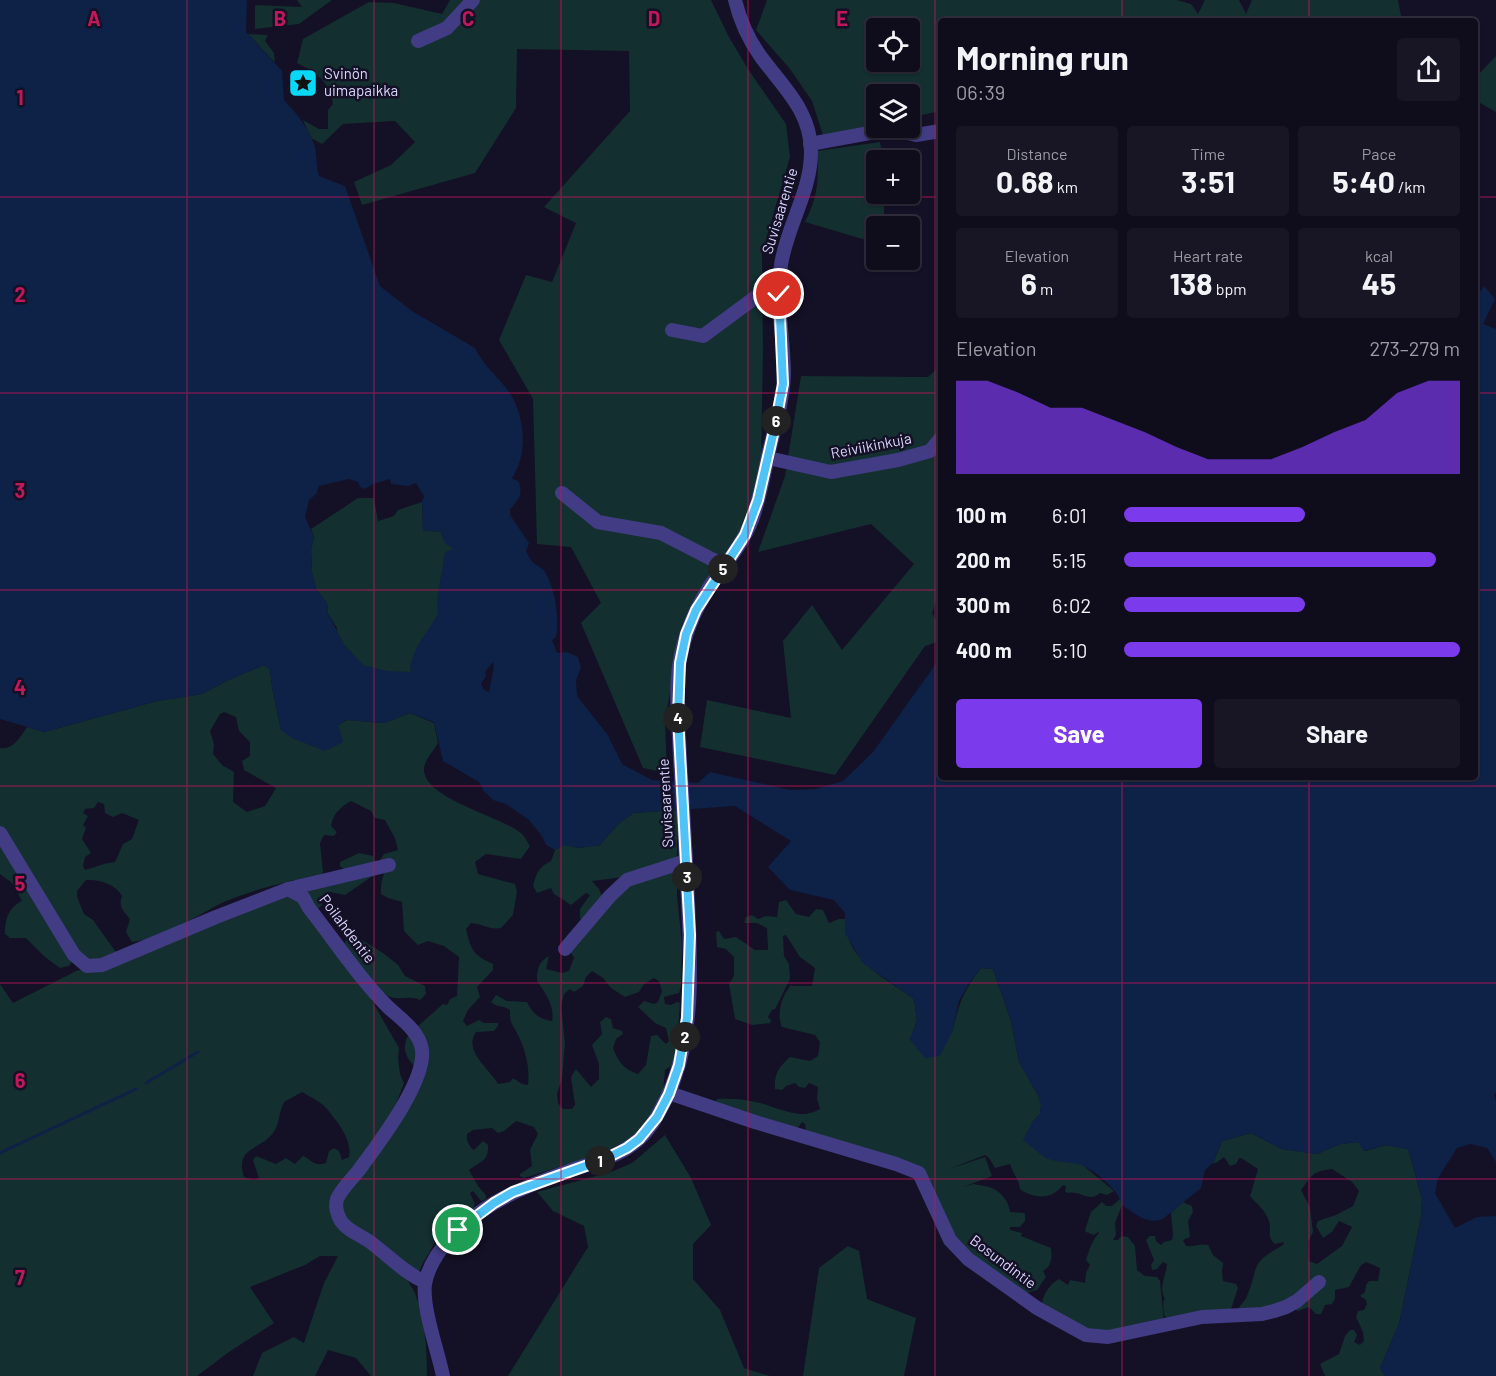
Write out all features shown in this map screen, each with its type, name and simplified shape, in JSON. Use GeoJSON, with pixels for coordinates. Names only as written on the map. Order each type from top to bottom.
{"type":"FeatureCollection","features":[{"type":"Feature","properties":{"kind":"street"},"geometry":{"type":"LineString","coordinates":[[418,41],[447,27],[473,0]]}},
{"type":"Feature","properties":{"kind":"street","name":"Suvisaarentie"},"geometry":{"type":"LineString","coordinates":[[443,1376],[428,1314],[425,1282],[431,1264],[439,1252],[448,1240],[494,1203],[521,1188],[605,1159],[639,1139],[649,1128],[669,1094],[682,1053],[687,1018],[690,935],[678,694],[682,648],[696,610],[738,547],[751,523],[768,458],[784,373],[779,284],[784,248],[808,180],[810,144],[808,128],[795,99],[760,56],[747,35],[735,0]]}},
{"type":"Feature","properties":{"kind":"street"},"geometry":{"type":"LineString","coordinates":[[810,144],[891,129],[916,135],[938,131]]}},
{"type":"Feature","properties":{"kind":"street"},"geometry":{"type":"LineString","coordinates":[[672,330],[703,336],[768,288],[779,284]]}},
{"type":"Feature","properties":{"kind":"street","name":"Reiviikinkuja"},"geometry":{"type":"LineString","coordinates":[[768,458],[831,472],[898,460],[930,451],[938,441]]}},
{"type":"Feature","properties":{"kind":"street"},"geometry":{"type":"LineString","coordinates":[[562,493],[598,522],[661,533],[725,566]]}},
{"type":"Feature","properties":{"kind":"street"},"geometry":{"type":"LineString","coordinates":[[0,833],[75,955],[87,966],[102,964],[236,908],[288,889],[389,865]]}},
{"type":"Feature","properties":{"kind":"street","name":"Suvisaarentie"},"geometry":{"type":"LineString","coordinates":[[565,949],[627,880],[687,861]]}},
{"type":"Feature","properties":{"kind":"street","name":"Poilahdentie"},"geometry":{"type":"LineString","coordinates":[[288,889],[303,897],[356,970],[413,1031],[422,1047],[420,1066],[411,1090],[387,1131],[336,1201],[336,1208],[344,1226],[360,1234],[405,1272],[425,1282]]}},
{"type":"Feature","properties":{"kind":"street","name":"Bosundintie"},"geometry":{"type":"LineString","coordinates":[[669,1094],[919,1173],[950,1240],[968,1259],[1037,1308],[1086,1335],[1108,1337],[1202,1317],[1268,1312],[1286,1307],[1309,1292],[1319,1282]]}},
{"type":"Feature","properties":{"kind":"green space"},"geometry":{"type":"Polygon","coordinates":[[[297,0],[332,0],[299,24],[255,29],[255,5],[302,7],[297,0]]]}},
{"type":"Feature","properties":{"kind":"green space"},"geometry":{"type":"Polygon","coordinates":[[[450,0],[711,0],[748,69],[786,124],[790,157],[762,253],[761,464],[743,533],[682,624],[665,721],[667,773],[643,768],[581,623],[601,603],[571,547],[537,544],[533,399],[499,340],[526,275],[552,282],[576,223],[544,207],[630,111],[629,51],[517,49],[516,108],[475,173],[362,205],[354,182],[391,165],[415,142],[395,121],[343,124],[322,144],[311,138],[303,120],[319,129],[328,129],[328,110],[333,104],[328,89],[321,79],[297,63],[303,39],[369,2],[394,3],[442,14],[450,0]]]}},
{"type":"Feature","properties":{"kind":"green space"},"geometry":{"type":"Polygon","coordinates":[[[767,0],[1177,0],[1191,4],[1198,14],[1205,0],[1239,0],[1246,14],[1252,0],[1398,0],[1401,18],[938,18],[938,111],[920,116],[920,84],[866,84],[866,127],[823,135],[812,101],[790,69],[756,30],[767,0]]]}},
{"type":"Feature","properties":{"kind":"green space"},"geometry":{"type":"Polygon","coordinates":[[[248,34],[268,35],[265,41],[274,53],[275,63],[248,34]]]}},
{"type":"Feature","properties":{"kind":"green space"},"geometry":{"type":"Polygon","coordinates":[[[1496,56],[1496,112],[1478,102],[1478,75],[1496,56]]]}},
{"type":"Feature","properties":{"kind":"green space"},"geometry":{"type":"Polygon","coordinates":[[[880,142],[881,150],[866,150],[866,204],[884,204],[884,216],[866,216],[866,240],[805,222],[817,188],[817,151],[880,142]]]}},
{"type":"Feature","properties":{"kind":"green space"},"geometry":{"type":"Polygon","coordinates":[[[938,368],[938,596],[932,613],[938,624],[938,642],[925,646],[835,775],[700,747],[707,700],[791,718],[783,641],[812,605],[842,650],[914,564],[871,524],[758,552],[785,476],[801,376],[928,377],[938,368]]]}},
{"type":"Feature","properties":{"kind":"green space"},"geometry":{"type":"Polygon","coordinates":[[[358,498],[374,498],[378,521],[394,516],[398,510],[422,502],[423,531],[460,532],[436,664],[394,679],[336,658],[337,628],[328,614],[327,603],[316,589],[312,572],[311,550],[314,537],[311,529],[358,498]]]}},
{"type":"Feature","properties":{"kind":"green space"},"geometry":{"type":"Polygon","coordinates":[[[264,665],[270,669],[281,730],[338,725],[347,720],[384,723],[410,713],[434,723],[438,743],[424,768],[427,779],[449,798],[512,827],[525,838],[530,846],[521,859],[486,854],[475,862],[478,874],[515,884],[517,891],[513,915],[501,928],[471,923],[466,929],[474,951],[481,958],[493,964],[493,970],[477,987],[480,997],[468,1010],[463,1021],[467,1026],[479,1020],[484,1023],[498,1023],[494,1031],[476,1032],[473,1046],[475,1053],[498,1084],[510,1082],[513,1078],[528,1085],[528,1073],[519,1037],[511,1022],[510,1010],[491,1002],[496,995],[507,1001],[527,1002],[536,1015],[552,1021],[551,1005],[537,981],[539,966],[549,956],[546,969],[562,973],[569,971],[574,957],[568,950],[624,877],[592,881],[603,898],[583,921],[580,918],[580,909],[590,895],[586,893],[571,905],[554,894],[551,888],[537,893],[533,886],[535,877],[551,861],[555,850],[564,845],[579,848],[600,845],[617,825],[633,813],[677,810],[677,895],[682,945],[681,987],[679,993],[664,997],[665,1004],[680,1003],[677,1047],[673,1065],[665,1070],[663,1092],[645,1123],[630,1139],[600,1154],[524,1178],[520,1174],[532,1166],[530,1150],[538,1134],[534,1127],[516,1121],[498,1133],[492,1128],[473,1130],[467,1134],[468,1143],[474,1150],[483,1141],[488,1145],[485,1158],[469,1170],[486,1195],[486,1199],[481,1201],[473,1191],[470,1193],[475,1204],[473,1209],[444,1233],[437,1231],[435,1233],[434,1243],[420,1270],[407,1276],[415,1293],[423,1323],[427,1376],[371,1376],[356,1358],[328,1350],[315,1376],[253,1376],[262,1353],[294,1337],[304,1343],[324,1283],[338,1256],[320,1256],[305,1265],[250,1287],[274,1323],[197,1376],[0,1376],[0,984],[13,1003],[76,971],[286,894],[298,897],[371,999],[399,1048],[400,1074],[404,1083],[395,1107],[417,1068],[410,1061],[405,1048],[409,1034],[443,1004],[447,1005],[450,999],[457,996],[459,957],[444,946],[428,941],[418,945],[404,931],[402,902],[381,894],[382,881],[387,869],[380,860],[384,854],[398,850],[395,838],[385,820],[375,818],[371,811],[351,801],[340,808],[333,818],[331,826],[337,832],[334,836],[324,835],[320,843],[323,872],[318,879],[344,869],[340,866],[340,862],[359,853],[373,856],[374,875],[345,895],[330,892],[322,896],[322,905],[316,911],[294,880],[226,901],[169,931],[132,942],[126,932],[130,919],[122,908],[122,896],[116,888],[107,883],[86,880],[77,891],[84,914],[93,920],[116,952],[95,964],[83,960],[0,829],[0,748],[13,745],[27,727],[44,732],[157,701],[202,694],[264,665]],[[224,712],[220,714],[210,731],[214,744],[213,754],[222,765],[234,772],[233,802],[247,812],[265,806],[276,788],[244,770],[242,761],[250,756],[250,742],[239,731],[236,717],[224,712]],[[98,802],[94,808],[85,809],[83,813],[88,816],[83,825],[86,828],[82,839],[91,853],[85,857],[83,866],[85,870],[115,862],[123,844],[132,839],[139,820],[122,813],[113,817],[105,813],[104,804],[98,802]],[[592,971],[586,977],[583,986],[574,992],[570,989],[564,994],[561,1006],[565,1043],[562,1079],[557,1094],[558,1103],[563,1109],[572,1109],[575,1105],[571,1077],[576,1069],[591,1087],[599,1079],[599,1064],[592,1045],[602,1034],[600,1022],[606,1017],[611,1019],[613,1028],[622,1031],[623,1034],[616,1039],[613,1048],[617,1057],[629,1070],[638,1074],[646,1065],[651,1036],[657,1035],[666,1044],[669,1041],[666,1028],[655,1023],[638,1007],[644,1001],[654,1004],[658,1002],[662,991],[659,981],[654,978],[644,984],[639,992],[625,997],[592,971]],[[302,1092],[284,1102],[278,1123],[270,1137],[251,1149],[243,1159],[244,1177],[254,1180],[259,1178],[253,1160],[256,1156],[276,1164],[286,1158],[295,1164],[303,1156],[316,1164],[322,1164],[326,1163],[329,1151],[334,1148],[339,1151],[342,1160],[349,1157],[350,1151],[346,1137],[339,1124],[324,1106],[302,1092]]]}},
{"type":"Feature","properties":{"kind":"green space"},"geometry":{"type":"Polygon","coordinates":[[[0,842],[73,960],[69,966],[60,968],[26,938],[10,938],[5,934],[8,914],[22,901],[12,883],[0,874],[0,842]]]}},
{"type":"Feature","properties":{"kind":"green space"},"geometry":{"type":"Polygon","coordinates":[[[786,900],[796,914],[809,917],[816,909],[823,910],[829,923],[846,919],[851,945],[859,956],[879,975],[914,999],[917,1020],[910,1040],[952,1032],[970,984],[981,968],[993,969],[1011,1021],[1019,1062],[1038,1095],[1041,1105],[1040,1114],[1032,1123],[1114,1191],[1107,1195],[1100,1193],[1088,1197],[1065,1192],[1066,1186],[1063,1185],[1059,1190],[1048,1195],[1031,1195],[1020,1189],[1010,1164],[995,1168],[985,1155],[949,1169],[985,1157],[992,1176],[963,1187],[974,1184],[993,1188],[1006,1200],[1010,1212],[1025,1213],[1025,1221],[1020,1227],[1010,1227],[1010,1230],[1022,1233],[1021,1236],[1051,1248],[1050,1264],[1043,1271],[1046,1277],[1037,1290],[1023,1294],[961,1251],[921,1173],[806,1133],[805,1124],[802,1122],[795,1132],[715,1102],[717,1099],[744,1100],[798,1114],[820,1109],[817,1099],[818,1087],[809,1083],[805,1088],[795,1083],[782,1090],[775,1089],[778,1071],[790,1057],[810,1061],[818,1056],[820,1042],[815,1035],[782,1027],[780,1022],[781,1005],[788,989],[791,985],[812,986],[815,968],[800,957],[786,935],[783,936],[784,956],[789,964],[790,979],[775,1009],[768,1017],[771,1020],[770,1023],[752,1025],[735,1019],[729,984],[734,976],[734,957],[726,949],[717,947],[716,932],[719,931],[724,939],[736,937],[755,950],[768,950],[767,928],[757,923],[744,923],[746,917],[752,915],[758,919],[766,916],[777,917],[779,902],[786,900]]]}},
{"type":"Feature","properties":{"kind":"green space"},"geometry":{"type":"Polygon","coordinates":[[[354,935],[398,965],[405,976],[425,986],[426,994],[420,1000],[396,998],[384,993],[344,946],[346,940],[354,935]]]}},
{"type":"Feature","properties":{"kind":"green space"},"geometry":{"type":"Polygon","coordinates":[[[1251,1133],[1282,1149],[1317,1154],[1340,1144],[1359,1142],[1365,1151],[1386,1145],[1408,1149],[1422,1199],[1421,1217],[1399,1324],[1380,1368],[1385,1376],[1325,1376],[1320,1364],[1339,1354],[1345,1336],[1350,1330],[1354,1330],[1357,1335],[1354,1342],[1360,1345],[1364,1341],[1363,1332],[1356,1317],[1358,1311],[1364,1310],[1367,1304],[1366,1300],[1360,1296],[1365,1292],[1369,1281],[1378,1281],[1380,1268],[1366,1262],[1361,1265],[1349,1287],[1335,1290],[1335,1299],[1332,1304],[1325,1305],[1321,1314],[1316,1314],[1309,1307],[1298,1311],[1291,1307],[1237,1312],[1247,1296],[1260,1261],[1284,1242],[1275,1244],[1272,1241],[1267,1217],[1250,1196],[1258,1169],[1241,1158],[1236,1164],[1230,1166],[1224,1157],[1213,1163],[1222,1141],[1251,1133]],[[1332,1169],[1325,1170],[1313,1175],[1301,1190],[1310,1207],[1313,1232],[1308,1242],[1309,1261],[1317,1264],[1342,1246],[1352,1227],[1339,1221],[1332,1232],[1323,1238],[1316,1226],[1318,1221],[1353,1206],[1359,1191],[1352,1182],[1332,1169]]]}},
{"type":"Feature","properties":{"kind":"green space"},"geometry":{"type":"Polygon","coordinates":[[[665,1135],[691,1178],[711,1225],[693,1244],[693,1279],[720,1310],[744,1368],[770,1376],[508,1376],[588,1247],[584,1226],[553,1211],[537,1192],[611,1172],[632,1163],[665,1135]]]}},
{"type":"Feature","properties":{"kind":"green space"},"geometry":{"type":"Polygon","coordinates":[[[1121,1198],[1122,1205],[1115,1223],[1116,1235],[1113,1240],[1118,1240],[1122,1236],[1128,1237],[1135,1246],[1137,1270],[1145,1276],[1157,1277],[1160,1281],[1164,1322],[1101,1337],[1042,1304],[1048,1290],[1059,1279],[1068,1285],[1070,1280],[1085,1283],[1090,1265],[1086,1260],[1099,1233],[1094,1235],[1085,1230],[1091,1212],[1102,1202],[1106,1206],[1112,1206],[1121,1198]]]}},
{"type":"Feature","properties":{"kind":"green space"},"geometry":{"type":"Polygon","coordinates":[[[1182,1202],[1192,1206],[1193,1212],[1188,1221],[1190,1237],[1183,1240],[1186,1246],[1208,1245],[1213,1255],[1223,1263],[1223,1281],[1236,1284],[1238,1288],[1230,1312],[1168,1320],[1164,1315],[1163,1302],[1165,1299],[1162,1286],[1167,1264],[1163,1262],[1157,1269],[1152,1270],[1151,1265],[1154,1260],[1146,1240],[1150,1236],[1155,1236],[1156,1241],[1161,1245],[1172,1240],[1171,1213],[1182,1202]]]}},
{"type":"Feature","properties":{"kind":"green space"},"geometry":{"type":"Polygon","coordinates":[[[848,1246],[859,1251],[867,1299],[916,1318],[904,1376],[803,1376],[819,1268],[848,1246]]]}},
{"type":"Feature","properties":{"kind":"water"},"geometry":{"type":"Polygon","coordinates":[[[0,0],[247,0],[246,32],[282,71],[284,100],[302,122],[312,140],[319,176],[345,186],[380,286],[412,311],[475,348],[513,399],[521,421],[523,445],[521,457],[512,478],[519,482],[520,494],[510,509],[510,515],[529,543],[526,551],[530,559],[545,572],[552,587],[557,621],[556,637],[552,640],[557,653],[567,652],[578,657],[581,668],[576,680],[577,696],[607,734],[622,764],[652,780],[698,783],[710,772],[791,790],[815,789],[843,781],[873,752],[938,661],[938,780],[1478,780],[1478,295],[1484,286],[1495,299],[1483,324],[1496,329],[1496,1093],[1494,1094],[1496,1162],[1487,1148],[1470,1144],[1457,1148],[1438,1178],[1435,1193],[1455,1228],[1477,1217],[1496,1216],[1496,1376],[1385,1376],[1380,1368],[1399,1324],[1421,1217],[1422,1199],[1408,1149],[1386,1145],[1364,1151],[1358,1142],[1340,1144],[1317,1154],[1282,1149],[1251,1133],[1222,1141],[1213,1163],[1205,1170],[1201,1188],[1163,1219],[1151,1221],[1141,1218],[1122,1205],[1111,1187],[1084,1166],[1046,1158],[1023,1140],[1040,1114],[1041,1105],[1038,1095],[1019,1062],[1011,1021],[993,969],[981,968],[970,982],[959,1001],[952,1032],[940,1056],[925,1058],[910,1040],[917,1020],[914,999],[863,963],[845,933],[845,913],[834,900],[790,890],[768,867],[791,841],[735,806],[633,813],[617,825],[600,845],[579,848],[564,845],[555,850],[546,845],[529,820],[506,804],[493,800],[479,782],[443,761],[434,722],[410,713],[384,723],[346,720],[338,725],[343,742],[325,751],[292,738],[281,730],[270,669],[264,665],[202,694],[157,701],[44,732],[0,719],[0,0]],[[349,479],[319,486],[316,494],[309,500],[305,517],[314,537],[311,550],[312,572],[316,589],[327,603],[328,614],[344,644],[363,665],[387,671],[411,672],[410,665],[417,647],[438,614],[437,599],[445,552],[453,549],[445,543],[440,531],[423,531],[422,502],[424,496],[416,483],[409,486],[391,484],[390,479],[365,489],[360,487],[358,482],[349,479]],[[493,662],[485,672],[486,676],[481,684],[484,690],[489,692],[493,662]]]}},
{"type":"Feature","properties":{"kind":"waterway"},"geometry":{"type":"LineString","coordinates":[[146,1083],[198,1052]]}},
{"type":"Feature","properties":{"kind":"waterway"},"geometry":{"type":"LineString","coordinates":[[0,1153],[136,1089]]}},
{"type":"Feature","properties":{"kind":"place","name":"Svinön uimapaikka"},"geometry":{"type":"Point","coordinates":[303,83]}},
{"type":"Feature","properties":{"kind":"route"},"geometry":{"type":"LineString","coordinates":[[458,1230],[513,1192],[605,1159],[627,1148],[639,1139],[657,1117],[669,1094],[679,1065],[686,1034],[690,969],[687,861],[678,717],[680,663],[686,634],[696,610],[745,535],[758,500],[783,384],[779,294]]}}]}
